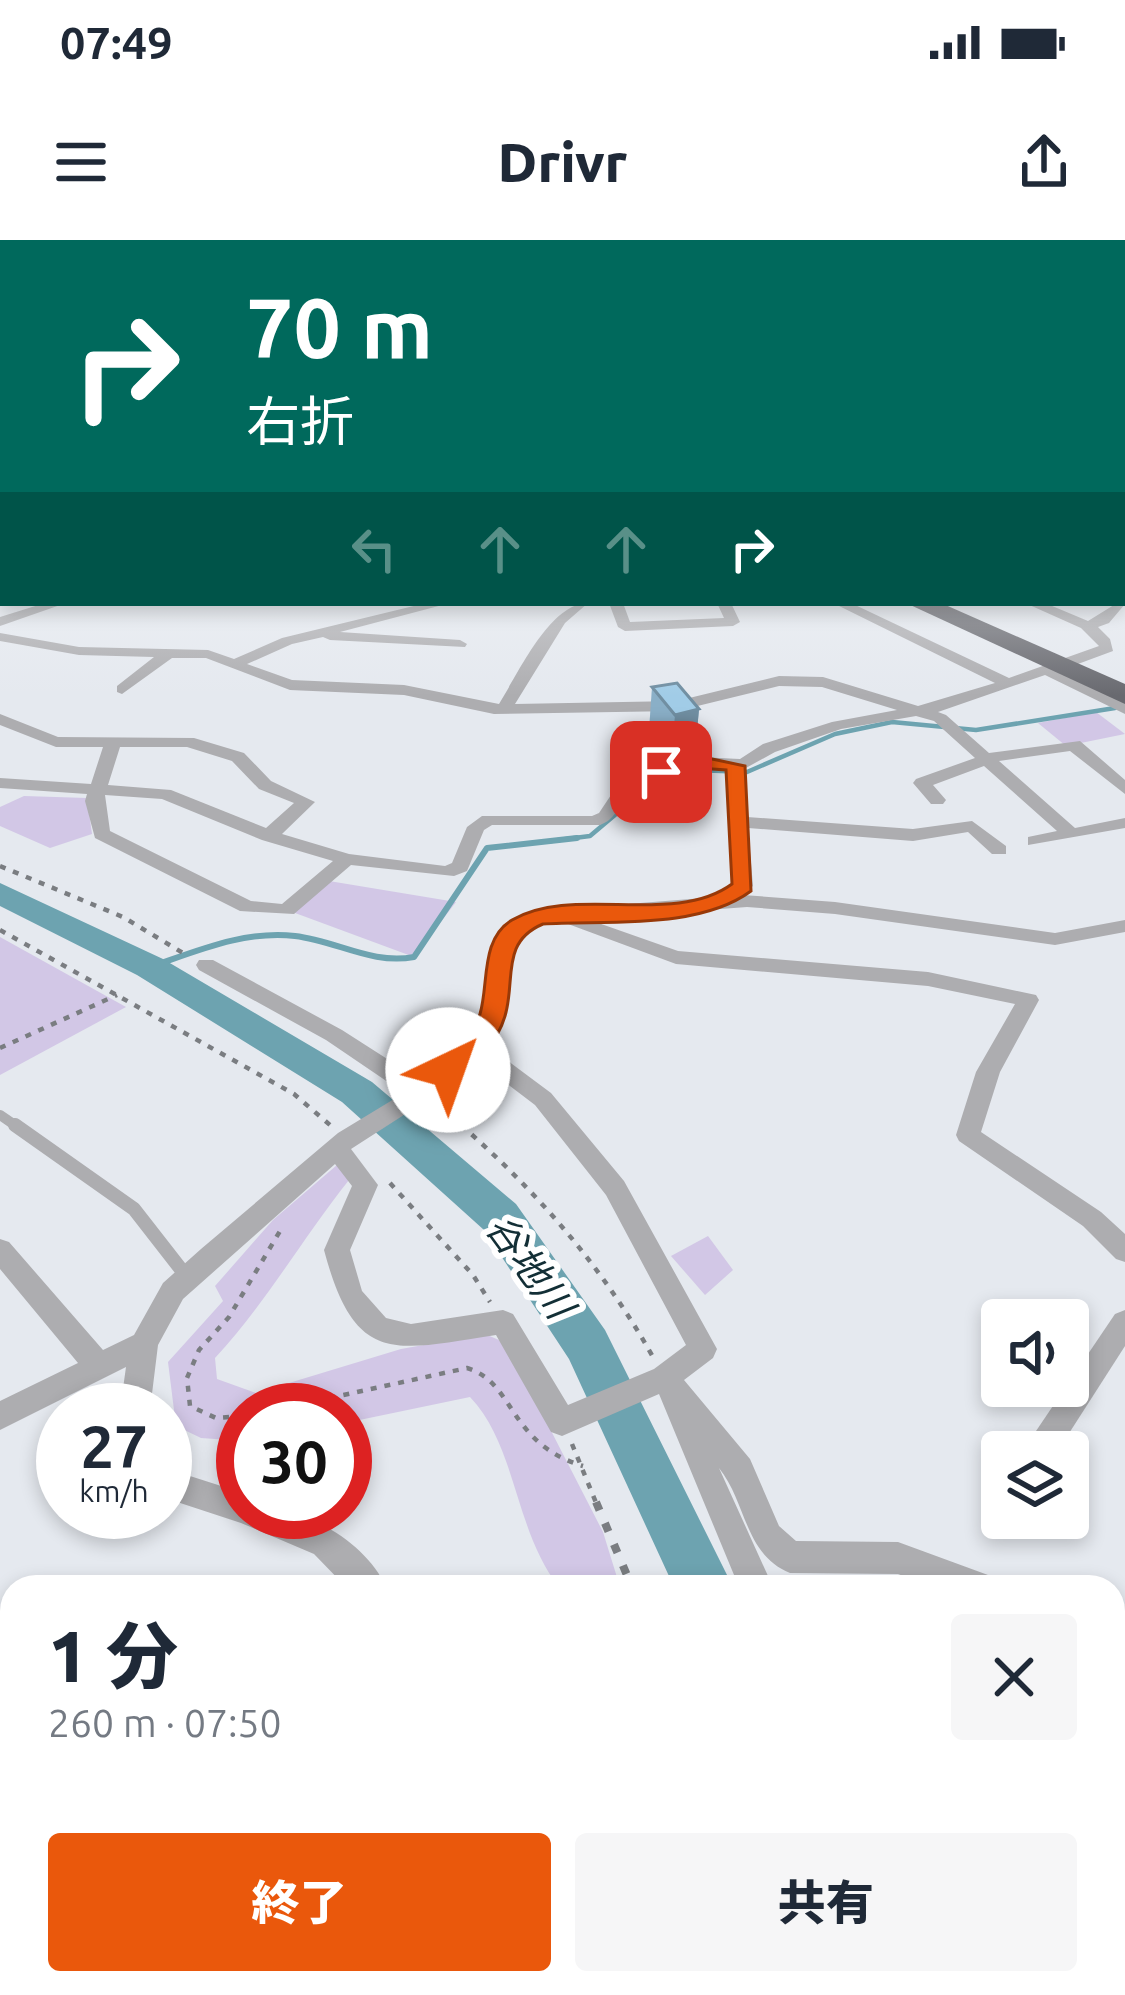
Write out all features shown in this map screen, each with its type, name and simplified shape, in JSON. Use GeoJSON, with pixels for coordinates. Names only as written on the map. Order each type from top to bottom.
{"type":"FeatureCollection","features":[{"type":"Feature","properties":{"kind":"highway"},"geometry":{"type":"LineString","coordinates":[[926,606],[1125,694]]}},
{"type":"Feature","properties":{"kind":"highway"},"geometry":{"type":"LineString","coordinates":[[954,606],[1055,661],[1125,680]]}},
{"type":"Feature","properties":{"kind":"street"},"geometry":{"type":"LineString","coordinates":[[0,622],[50,606]]}},
{"type":"Feature","properties":{"kind":"street"},"geometry":{"type":"LineString","coordinates":[[236,663],[310,634],[425,606]]}},
{"type":"Feature","properties":{"kind":"street"},"geometry":{"type":"LineString","coordinates":[[504,708],[560,620],[577,606]]}},
{"type":"Feature","properties":{"kind":"street"},"geometry":{"type":"LineString","coordinates":[[617,606],[626,628],[733,622],[725,606]]}},
{"type":"Feature","properties":{"kind":"street"},"geometry":{"type":"LineString","coordinates":[[846,606],[1010,684]]}},
{"type":"Feature","properties":{"kind":"street"},"geometry":{"type":"LineString","coordinates":[[1039,606],[1087,626],[1108,648]]}},
{"type":"Feature","properties":{"kind":"street"},"geometry":{"type":"LineString","coordinates":[[1087,626],[1104,620],[1114,606]]}},
{"type":"Feature","properties":{"kind":"street"},"geometry":{"type":"LineString","coordinates":[[401,610],[405,640]]}},
{"type":"Feature","properties":{"kind":"street"},"geometry":{"type":"LineString","coordinates":[[310,634],[460,644]]}},
{"type":"Feature","properties":{"kind":"street"},"geometry":{"type":"LineString","coordinates":[[0,637],[62,650],[171,651],[236,663],[266,680],[290,685],[404,690],[504,708],[677,706],[795,679],[918,710],[952,728],[1070,833]]}},
{"type":"Feature","properties":{"kind":"street"},"geometry":{"type":"LineString","coordinates":[[0,783],[165,794],[269,836],[347,859],[447,872],[460,867],[474,844],[476,827],[488,820],[594,821],[605,817],[619,796],[661,772],[698,762],[735,771],[838,725],[918,710],[1010,684],[1055,661],[1125,642]]}},
{"type":"Feature","properties":{"kind":"street"},"geometry":{"type":"LineString","coordinates":[[122,688],[171,651]]}},
{"type":"Feature","properties":{"kind":"street"},"geometry":{"type":"LineString","coordinates":[[1055,661],[1125,709]]}},
{"type":"Feature","properties":{"kind":"street"},"geometry":{"type":"LineString","coordinates":[[0,719],[56,742],[188,742],[238,757],[265,785],[306,802],[269,836]]}},
{"type":"Feature","properties":{"kind":"street"},"geometry":{"type":"LineString","coordinates":[[112,745],[94,801],[102,834],[247,907],[286,910],[347,859]]}},
{"type":"Feature","properties":{"kind":"street"},"geometry":{"type":"LineString","coordinates":[[937,800],[922,783],[989,758],[1074,745],[1125,789]]}},
{"type":"Feature","properties":{"kind":"street"},"geometry":{"type":"LineString","coordinates":[[722,901],[743,886],[735,771]]}},
{"type":"Feature","properties":{"kind":"street"},"geometry":{"type":"LineString","coordinates":[[736,823],[913,835],[972,826],[999,850]]}},
{"type":"Feature","properties":{"kind":"street"},"geometry":{"type":"LineString","coordinates":[[1035,841],[1125,824]]}},
{"type":"Feature","properties":{"kind":"street"},"geometry":{"type":"LineString","coordinates":[[139,1383],[144,1344],[173,1291],[346,1141],[418,1094],[476,1048],[493,1015],[498,959],[516,927],[539,917],[722,901],[835,908],[1055,939],[1125,926]]}},
{"type":"Feature","properties":{"kind":"street"},"geometry":{"type":"LineString","coordinates":[[539,917],[575,921],[676,957],[928,979],[1028,1000],[988,1072],[968,1136],[1093,1219],[1125,1252]]}},
{"type":"Feature","properties":{"kind":"street"},"geometry":{"type":"LineString","coordinates":[[206,965],[334,1035],[418,1094]]}},
{"type":"Feature","properties":{"kind":"street"},"geometry":{"type":"LineString","coordinates":[[346,1141],[365,1185],[338,1250],[350,1296],[377,1328],[411,1336],[503,1322],[568,1420],[658,1381],[703,1348],[614,1188],[543,1099],[476,1048]]}},
{"type":"Feature","properties":{"kind":"street"},"geometry":{"type":"LineString","coordinates":[[0,1250],[100,1367]]}},
{"type":"Feature","properties":{"kind":"street"},"geometry":{"type":"LineString","coordinates":[[1054,1431],[1125,1322]]}},
{"type":"Feature","properties":{"kind":"street"},"geometry":{"type":"LineString","coordinates":[[0,1416],[144,1344]]}},
{"type":"Feature","properties":{"kind":"street"},"geometry":{"type":"LineString","coordinates":[[658,1381],[750,1575]]}},
{"type":"Feature","properties":{"kind":"street"},"geometry":{"type":"LineString","coordinates":[[658,1381],[740,1469],[768,1537],[790,1557],[898,1558],[944,1575]]}},
{"type":"Feature","properties":{"kind":"street"},"geometry":{"type":"LineString","coordinates":[[316,1539],[357,1575]]}},
{"type":"Feature","properties":{"kind":"lane"},"geometry":{"type":"LineString","coordinates":[[0,1115],[134,1208],[187,1278]]}},
{"type":"Feature","properties":{"kind":"path"},"geometry":{"type":"LineString","coordinates":[[0,866],[123,917],[180,952]]}},
{"type":"Feature","properties":{"kind":"path"},"geometry":{"type":"LineString","coordinates":[[0,930],[295,1094],[321,1117]]}},
{"type":"Feature","properties":{"kind":"path"},"geometry":{"type":"LineString","coordinates":[[0,1048],[118,995]]}},
{"type":"Feature","properties":{"kind":"path"},"geometry":{"type":"LineString","coordinates":[[452,1117],[560,1227],[642,1336]]}},
{"type":"Feature","properties":{"kind":"path"},"geometry":{"type":"LineString","coordinates":[[382,1174],[473,1275]]}},
{"type":"Feature","properties":{"kind":"path"},"geometry":{"type":"LineString","coordinates":[[216,1418],[190,1406],[187,1378],[199,1350],[230,1317],[270,1243],[293,1217]]}},
{"type":"Feature","properties":{"kind":"path"},"geometry":{"type":"LineString","coordinates":[[372,1389],[467,1368],[486,1374],[530,1446],[551,1460],[583,1466]]}},
{"type":"Feature","properties":{"kind":"path"},"geometry":{"type":"LineString","coordinates":[[568,1420],[627,1575]]}},
{"type":"Feature","properties":{"kind":"shaded area"},"geometry":{"type":"Polygon","coordinates":[[[1096,712],[1125,734],[1066,746],[1038,723],[1096,712]]]}},
{"type":"Feature","properties":{"kind":"shaded area"},"geometry":{"type":"Polygon","coordinates":[[[24,796],[87,798],[92,834],[50,848],[0,826],[0,807],[24,796]]]}},
{"type":"Feature","properties":{"kind":"shaded area"},"geometry":{"type":"Polygon","coordinates":[[[323,880],[456,902],[414,957],[287,910],[323,880]]]}},
{"type":"Feature","properties":{"kind":"shaded area"},"geometry":{"type":"Polygon","coordinates":[[[0,937],[126,1007],[0,1075],[0,937]]]}},
{"type":"Feature","properties":{"kind":"shaded area"},"geometry":{"type":"Polygon","coordinates":[[[337,1165],[349,1180],[215,1358],[217,1379],[228,1383],[216,1383],[216,1439],[192,1434],[192,1383],[171,1383],[168,1362],[223,1301],[215,1286],[273,1220],[337,1165]]]}},
{"type":"Feature","properties":{"kind":"shaded area"},"geometry":{"type":"Polygon","coordinates":[[[708,1236],[733,1270],[705,1295],[671,1256],[708,1236]]]}},
{"type":"Feature","properties":{"kind":"shaded area"},"geometry":{"type":"Polygon","coordinates":[[[485,1334],[506,1343],[603,1532],[616,1575],[551,1575],[533,1540],[497,1439],[470,1397],[372,1417],[372,1383],[289,1383],[401,1349],[485,1334]]]}},
{"type":"Feature","properties":{"kind":"building"},"geometry":{"type":"Polygon","coordinates":[[[677,683],[699,709],[675,715],[652,687],[677,683]]]}},
{"type":"Feature","properties":{"kind":"waterway"},"geometry":{"type":"LineString","coordinates":[[558,840],[590,836],[635,798],[666,799],[676,777],[695,770],[747,772],[835,734],[892,722],[976,730],[1115,708]]}},
{"type":"Feature","properties":{"kind":"waterway"},"geometry":{"type":"LineString","coordinates":[[558,840],[577,838]]}},
{"type":"Feature","properties":{"kind":"waterway"},"geometry":{"type":"LineString","coordinates":[[150,967],[221,943],[276,935],[384,958],[414,957],[487,848],[558,840]]}},
{"type":"Feature","properties":{"kind":"waterway"},"geometry":{"type":"LineString","coordinates":[[551,841],[558,840]]}},
{"type":"Feature","properties":{"kind":"waterway","name":"谷地川"},"geometry":{"type":"LineString","coordinates":[[0,893],[150,967],[357,1092],[500,1217],[587,1345],[698,1575]]}},
{"type":"Feature","properties":{"kind":"route"},"geometry":{"type":"LineString","coordinates":[[448,1070],[476,1048],[493,1015],[498,959],[516,927],[539,917],[700,907],[722,901],[743,886],[735,766],[698,762],[661,772]]}}]}
